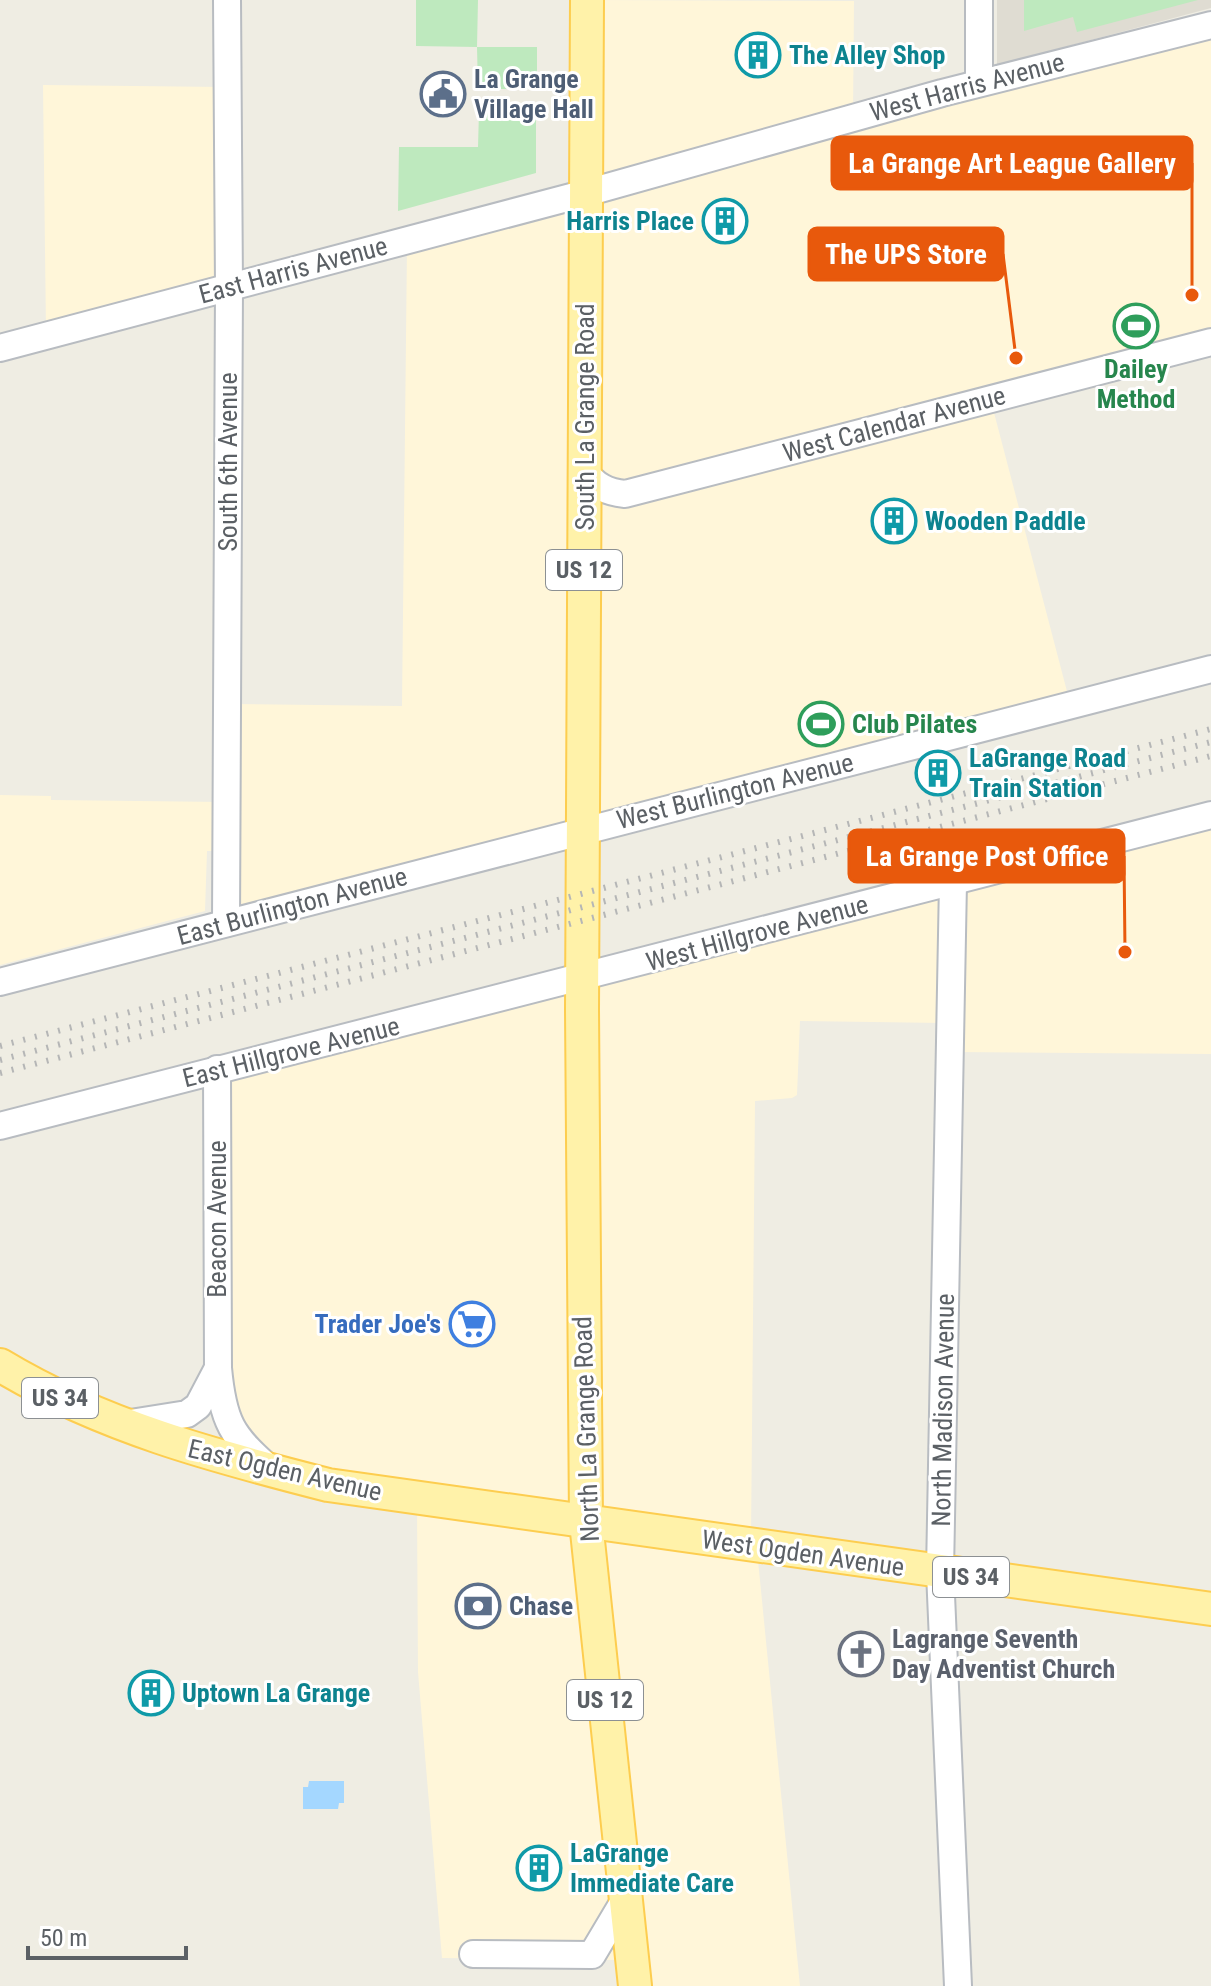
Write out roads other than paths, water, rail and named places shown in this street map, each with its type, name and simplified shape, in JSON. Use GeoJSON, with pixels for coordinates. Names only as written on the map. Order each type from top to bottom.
{"type":"FeatureCollection","features":[{"type":"Feature","properties":{"kind":"main road","name":"South La Grange Road"},"geometry":{"type":"LineString","coordinates":[[582,979],[587,0]]}},
{"type":"Feature","properties":{"kind":"main road","name":"North La Grange Road"},"geometry":{"type":"LineString","coordinates":[[582,979],[586,1522],[625,1888]]}},
{"type":"Feature","properties":{"kind":"main road","name":"East Ogden Avenue"},"geometry":{"type":"LineString","coordinates":[[0,1365],[36,1386],[124,1424],[211,1456],[368,1491],[586,1522]]}},
{"type":"Feature","properties":{"kind":"main road","name":"West Ogden Avenue"},"geometry":{"type":"LineString","coordinates":[[586,1522],[1211,1609]]}},
{"type":"Feature","properties":{"kind":"main road","name":"US 12"},"geometry":{"type":"LineString","coordinates":[[625,1888],[635,1985]]}},
{"type":"Feature","properties":{"kind":"street","name":"South 6th Avenue"},"geometry":{"type":"LineString","coordinates":[[226,923],[227,0]]}},
{"type":"Feature","properties":{"kind":"street"},"geometry":{"type":"LineString","coordinates":[[979,0],[979,83]]}},
{"type":"Feature","properties":{"kind":"street","name":"West Harris Avenue"},"geometry":{"type":"LineString","coordinates":[[586,193],[979,83],[1211,25]]}},
{"type":"Feature","properties":{"kind":"street","name":"East Harris Avenue"},"geometry":{"type":"LineString","coordinates":[[0,348],[586,193]]}},
{"type":"Feature","properties":{"kind":"street","name":"West Calendar Avenue"},"geometry":{"type":"LineString","coordinates":[[584,471],[608,492],[625,494],[1211,342]]}},
{"type":"Feature","properties":{"kind":"street","name":"West Burlington Avenue"},"geometry":{"type":"LineString","coordinates":[[584,830],[1211,669]]}},
{"type":"Feature","properties":{"kind":"street","name":"West Hillgrove Avenue"},"geometry":{"type":"LineString","coordinates":[[582,979],[1211,815]]}},
{"type":"Feature","properties":{"kind":"street","name":"East Burlington Avenue"},"geometry":{"type":"LineString","coordinates":[[0,982],[584,830]]}},
{"type":"Feature","properties":{"kind":"street","name":"North Madison Avenue"},"geometry":{"type":"LineString","coordinates":[[953,882],[940,1572],[958,1986]]}},
{"type":"Feature","properties":{"kind":"street","name":"East Hillgrove Avenue"},"geometry":{"type":"LineString","coordinates":[[0,1126],[582,979]]}},
{"type":"Feature","properties":{"kind":"street","name":"Beacon Avenue"},"geometry":{"type":"LineString","coordinates":[[217,1069],[220,1397],[229,1425],[252,1454],[272,1471]]}},
{"type":"Feature","properties":{"kind":"street","name":"Beacon Avenue"},"geometry":{"type":"LineString","coordinates":[[124,1424],[187,1414],[198,1406],[218,1368]]}},
{"type":"Feature","properties":{"kind":"street"},"geometry":{"type":"LineString","coordinates":[[473,1954],[592,1955],[625,1888]]}},
{"type":"Feature","properties":{"kind":"water"},"geometry":{"type":"Polygon","coordinates":[[[309,1781],[344,1781],[344,1803],[339,1803],[338,1809],[303,1809],[303,1787],[308,1787],[309,1781]]]}},
{"type":"Feature","properties":{"kind":"railway"},"geometry":{"type":"LineString","coordinates":[[0,1046],[1211,729]]}},
{"type":"Feature","properties":{"kind":"railway"},"geometry":{"type":"LineString","coordinates":[[0,1060],[1211,742]]}},
{"type":"Feature","properties":{"kind":"railway"},"geometry":{"type":"LineString","coordinates":[[0,1073],[1211,756]]}},
{"type":"Feature","properties":{"kind":"place","name":"The Alley Shop"},"geometry":{"type":"Point","coordinates":[758,55]}},
{"type":"Feature","properties":{"kind":"place","name":"La Grange Village Hall"},"geometry":{"type":"Point","coordinates":[443,94]}},
{"type":"Feature","properties":{"kind":"place","name":"Harris Place"},"geometry":{"type":"Point","coordinates":[725,221]}},
{"type":"Feature","properties":{"kind":"place","name":"La Grange Art League Gallery"},"geometry":{"type":"Point","coordinates":[1192,295]}},
{"type":"Feature","properties":{"kind":"place","name":"Dailey Method"},"geometry":{"type":"Point","coordinates":[1136,326]}},
{"type":"Feature","properties":{"kind":"place","name":"The UPS Store"},"geometry":{"type":"Point","coordinates":[1016,358]}},
{"type":"Feature","properties":{"kind":"place","name":"Wooden Paddle"},"geometry":{"type":"Point","coordinates":[894,521]}},
{"type":"Feature","properties":{"kind":"place","name":"Club Pilates"},"geometry":{"type":"Point","coordinates":[821,724]}},
{"type":"Feature","properties":{"kind":"place","name":"LaGrange Road Train Station"},"geometry":{"type":"Point","coordinates":[938,773]}},
{"type":"Feature","properties":{"kind":"place","name":"La Grange Post Office"},"geometry":{"type":"Point","coordinates":[1125,952]}},
{"type":"Feature","properties":{"kind":"place","name":"Trader Joe's"},"geometry":{"type":"Point","coordinates":[472,1324]}},
{"type":"Feature","properties":{"kind":"place","name":"Chase"},"geometry":{"type":"Point","coordinates":[478,1606]}},
{"type":"Feature","properties":{"kind":"place","name":"Lagrange Seventh Day Adventist Church"},"geometry":{"type":"Point","coordinates":[861,1654]}},
{"type":"Feature","properties":{"kind":"place","name":"Uptown La Grange"},"geometry":{"type":"Point","coordinates":[151,1693]}},
{"type":"Feature","properties":{"kind":"place","name":"LaGrange Immediate Care"},"geometry":{"type":"Point","coordinates":[539,1868]}}]}
